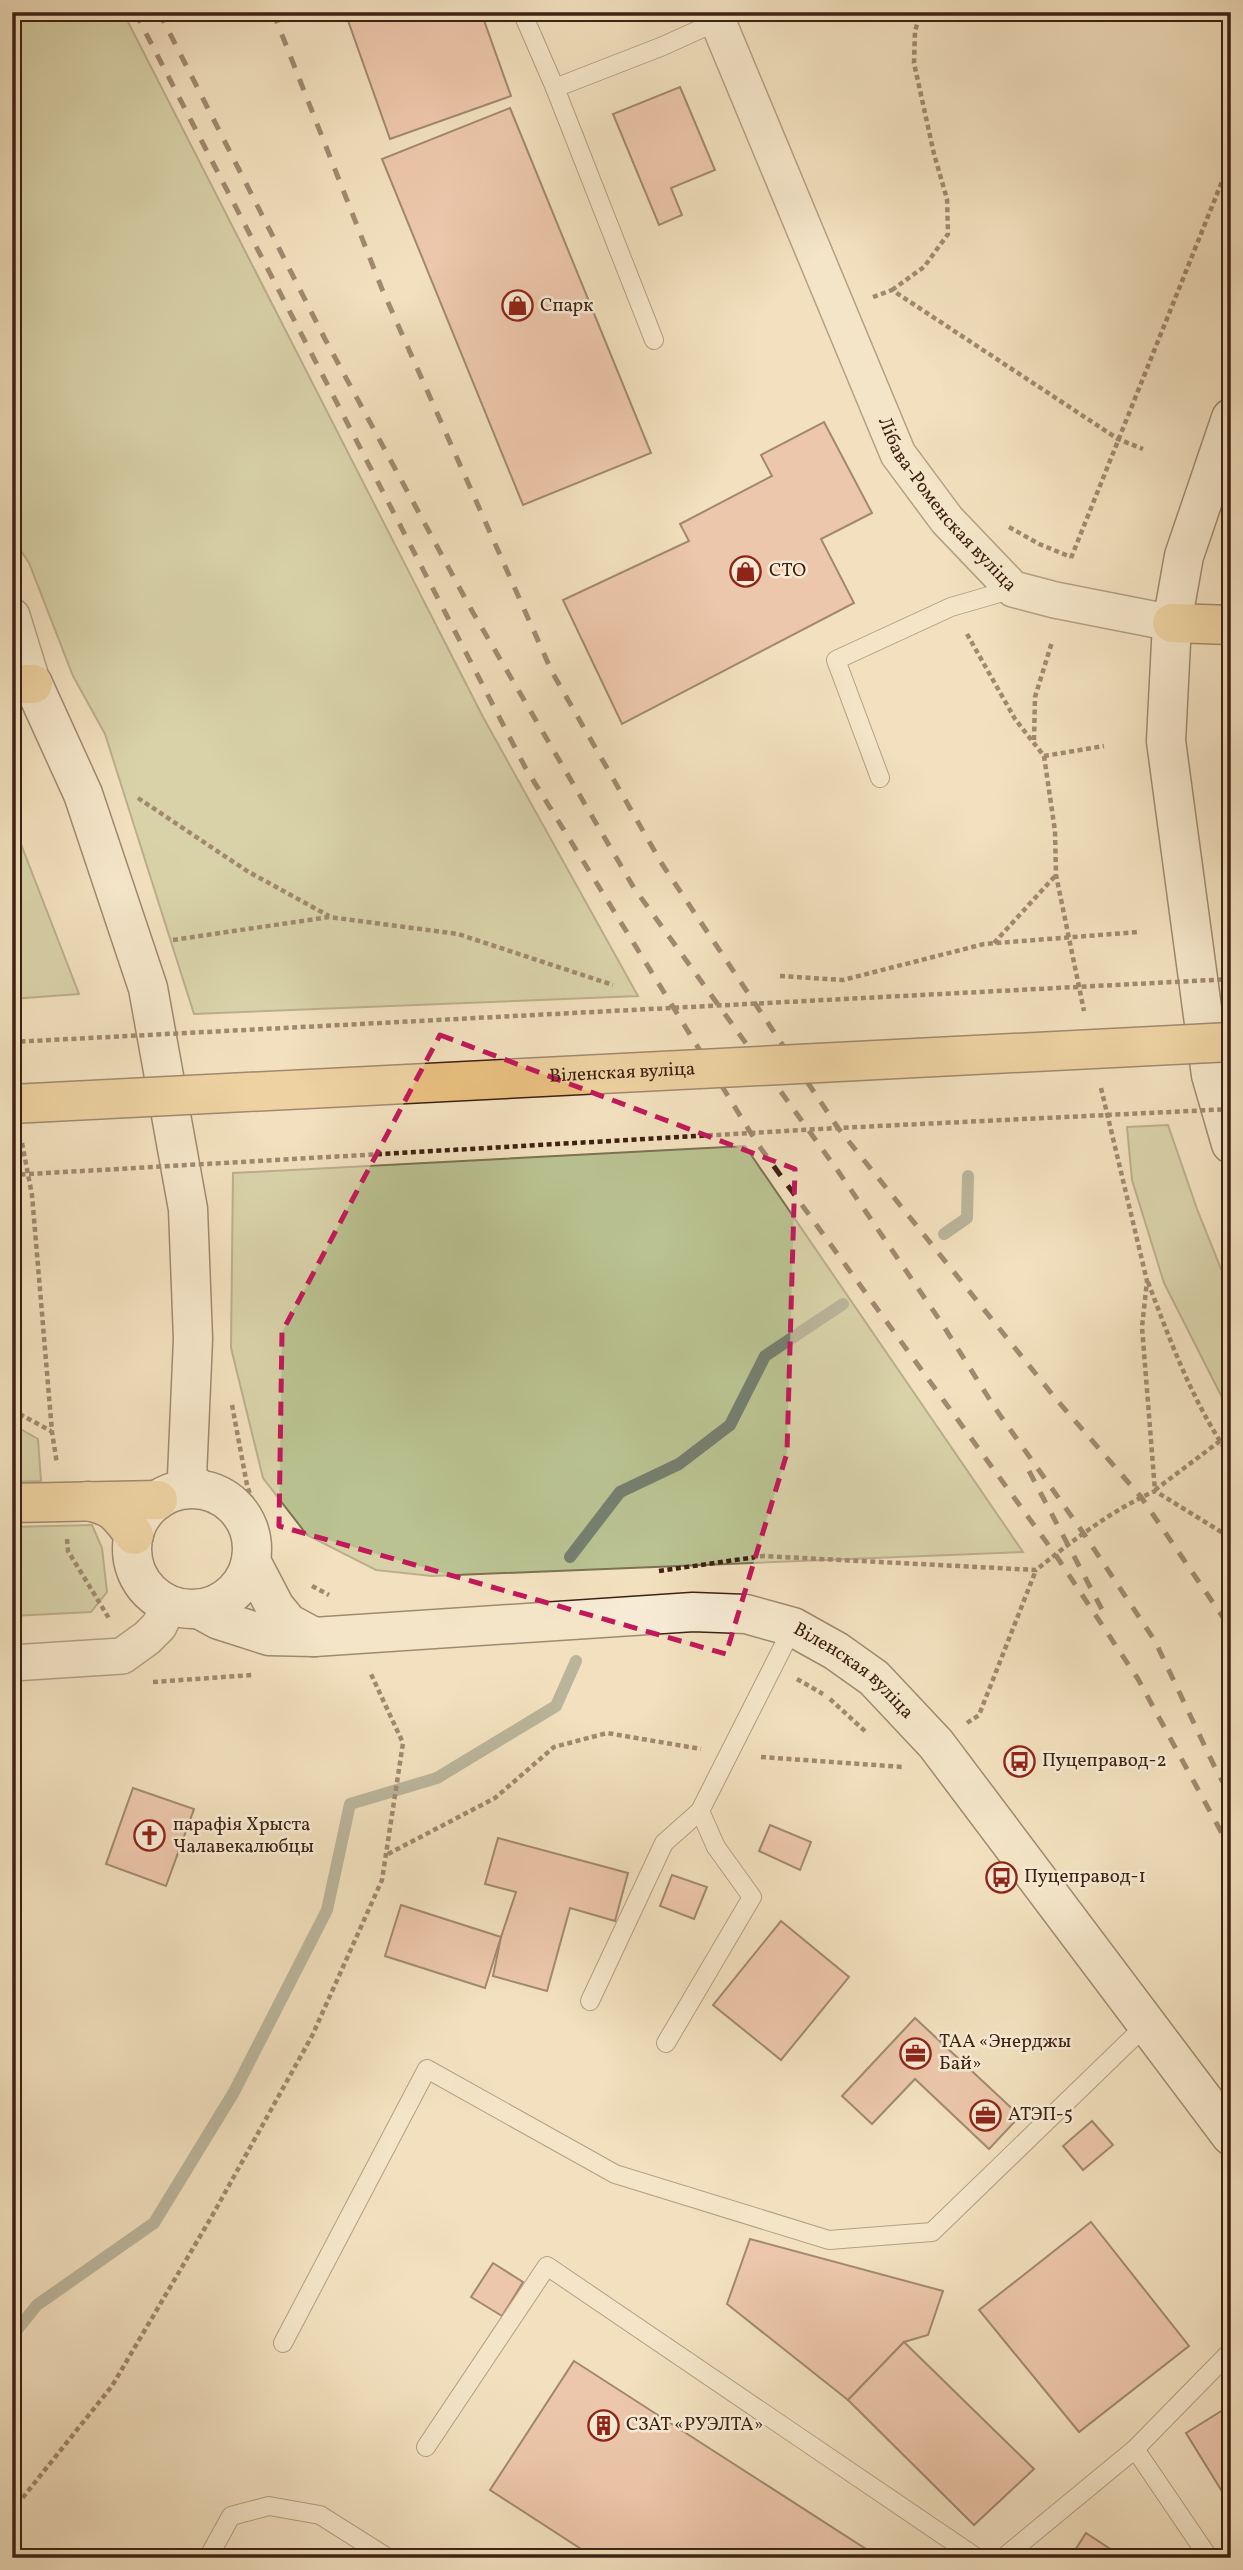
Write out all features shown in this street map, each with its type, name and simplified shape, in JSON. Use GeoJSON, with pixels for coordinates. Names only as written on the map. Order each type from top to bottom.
{"type":"FeatureCollection","features":[{"type":"Feature","properties":{"kind":"main road"},"geometry":{"type":"LineString","coordinates":[[1231,418],[1184,556],[1172,623],[1166,741],[1211,1075],[1231,1144]]}},
{"type":"Feature","properties":{"kind":"main road"},"geometry":{"type":"LineString","coordinates":[[1172,623],[1231,625]]}},
{"type":"Feature","properties":{"kind":"main road"},"geometry":{"type":"LineString","coordinates":[[12,1503],[75,1500],[180,1483],[215,1493],[231,1503],[243,1517],[253,1546],[247,1576],[233,1594],[214,1606],[184,1607],[144,1587],[136,1574],[132,1559],[134,1535],[142,1515],[180,1483],[193,1339],[188,1209],[148,988],[83,794],[22,684]]}},
{"type":"Feature","properties":{"kind":"main road","name":"Віленская вуліца"},"geometry":{"type":"LineString","coordinates":[[12,1104],[1231,1042]]}},
{"type":"Feature","properties":{"kind":"main road"},"geometry":{"type":"LineString","coordinates":[[75,1500],[107,1505],[120,1516],[134,1535]]}},
{"type":"Feature","properties":{"kind":"main road"},"geometry":{"type":"LineString","coordinates":[[251,1561],[275,1607],[288,1623],[314,1637]]}},
{"type":"Feature","properties":{"kind":"main road","name":"Віленская вуліца"},"geometry":{"type":"LineString","coordinates":[[184,1607],[269,1636],[314,1637],[693,1612],[746,1614],[793,1627],[836,1651],[874,1678],[936,1744],[1231,2136]]}},
{"type":"Feature","properties":{"kind":"street","name":"Лібава-Роменская вуліца"},"geometry":{"type":"LineString","coordinates":[[716,17],[898,454],[947,520],[1013,589],[1172,623]]}},
{"type":"Feature","properties":{"kind":"street"},"geometry":{"type":"LineString","coordinates":[[12,616],[22,684]]}},
{"type":"Feature","properties":{"kind":"street"},"geometry":{"type":"LineString","coordinates":[[12,1662],[122,1656],[184,1607]]}},
{"type":"Feature","properties":{"kind":"lane"},"geometry":{"type":"LineString","coordinates":[[522,12],[555,88],[654,340]]}},
{"type":"Feature","properties":{"kind":"lane"},"geometry":{"type":"LineString","coordinates":[[555,88],[663,46],[716,17]]}},
{"type":"Feature","properties":{"kind":"lane"},"geometry":{"type":"LineString","coordinates":[[880,778],[836,660],[951,607],[1013,589]]}},
{"type":"Feature","properties":{"kind":"lane"},"geometry":{"type":"LineString","coordinates":[[590,2001],[664,1843],[700,1811],[793,1627]]}},
{"type":"Feature","properties":{"kind":"lane"},"geometry":{"type":"LineString","coordinates":[[666,2043],[752,1897],[716,1847],[700,1811]]}},
{"type":"Feature","properties":{"kind":"lane"},"geometry":{"type":"LineString","coordinates":[[283,2343],[426,2069],[615,2174],[829,2240],[932,2232],[1146,2025]]}},
{"type":"Feature","properties":{"kind":"lane"},"geometry":{"type":"LineString","coordinates":[[426,2447],[547,2266],[977,2558]]}},
{"type":"Feature","properties":{"kind":"lane"},"geometry":{"type":"LineString","coordinates":[[1003,2558],[1135,2449],[1231,2351]]}},
{"type":"Feature","properties":{"kind":"lane"},"geometry":{"type":"LineString","coordinates":[[1135,2449],[1209,2558]]}},
{"type":"Feature","properties":{"kind":"lane"},"geometry":{"type":"LineString","coordinates":[[208,2558],[231,2516],[269,2506],[320,2515],[388,2558]]}},
{"type":"Feature","properties":{"kind":"path"},"geometry":{"type":"LineString","coordinates":[[877,310],[872,297],[892,290],[924,267],[948,234],[947,199],[914,63],[915,31],[921,12]]}},
{"type":"Feature","properties":{"kind":"path"},"geometry":{"type":"LineString","coordinates":[[1001,523],[1070,560],[1231,159]]}},
{"type":"Feature","properties":{"kind":"path"},"geometry":{"type":"LineString","coordinates":[[892,290],[1118,439],[1143,449]]}},
{"type":"Feature","properties":{"kind":"path"},"geometry":{"type":"LineString","coordinates":[[1034,740],[1035,697],[1052,642]]}},
{"type":"Feature","properties":{"kind":"path"},"geometry":{"type":"LineString","coordinates":[[1044,756],[1104,746]]}},
{"type":"Feature","properties":{"kind":"path"},"geometry":{"type":"LineString","coordinates":[[138,797],[247,871],[330,917]]}},
{"type":"Feature","properties":{"kind":"path"},"geometry":{"type":"LineString","coordinates":[[993,944],[1056,875]]}},
{"type":"Feature","properties":{"kind":"path"},"geometry":{"type":"LineString","coordinates":[[162,942],[330,917],[458,933],[613,985]]}},
{"type":"Feature","properties":{"kind":"path"},"geometry":{"type":"LineString","coordinates":[[780,976],[843,980],[984,944],[1139,932]]}},
{"type":"Feature","properties":{"kind":"path"},"geometry":{"type":"LineString","coordinates":[[12,1042],[1231,979]]}},
{"type":"Feature","properties":{"kind":"path"},"geometry":{"type":"LineString","coordinates":[[183,1021],[186,1034]]}},
{"type":"Feature","properties":{"kind":"path"},"geometry":{"type":"LineString","coordinates":[[12,1175],[838,1128],[1231,1109]]}},
{"type":"Feature","properties":{"kind":"path"},"geometry":{"type":"LineString","coordinates":[[22,1140],[32,1195],[52,1432],[75,1500],[68,1550],[116,1629],[126,1685],[260,1674]]}},
{"type":"Feature","properties":{"kind":"path"},"geometry":{"type":"LineString","coordinates":[[208,1152],[210,1166]]}},
{"type":"Feature","properties":{"kind":"path"},"geometry":{"type":"LineString","coordinates":[[1147,1281],[1183,1374],[1231,1458]]}},
{"type":"Feature","properties":{"kind":"path"},"geometry":{"type":"LineString","coordinates":[[230,1392],[247,1485],[260,1524]]}},
{"type":"Feature","properties":{"kind":"path"},"geometry":{"type":"LineString","coordinates":[[12,1410],[52,1432]]}},
{"type":"Feature","properties":{"kind":"path"},"geometry":{"type":"LineString","coordinates":[[656,1572],[763,1556],[1035,1570],[1069,1543],[1140,1497],[1155,1491],[1220,1441]]}},
{"type":"Feature","properties":{"kind":"path"},"geometry":{"type":"LineString","coordinates":[[1155,1491],[1231,1538]]}},
{"type":"Feature","properties":{"kind":"path"},"geometry":{"type":"LineString","coordinates":[[310,1586],[332,1597]]}},
{"type":"Feature","properties":{"kind":"path"},"geometry":{"type":"LineString","coordinates":[[12,2511],[112,2386],[212,2216],[312,2036],[382,1880],[403,1743],[367,1665]]}},
{"type":"Feature","properties":{"kind":"path"},"geometry":{"type":"LineString","coordinates":[[387,1854],[495,1798],[554,1747],[607,1733],[729,1754],[904,1767]]}},
{"type":"Feature","properties":{"kind":"highlighted area"},"geometry":{"type":"Polygon","coordinates":[[[440,1035],[795,1169],[787,1453],[726,1654],[279,1526],[282,1332],[440,1035]]]}},
{"type":"Feature","properties":{"kind":"green space"},"geometry":{"type":"Polygon","coordinates":[[[12,12],[123,12],[483,717],[638,996],[194,1014],[105,734],[73,676],[29,563],[12,537],[12,12]]]}},
{"type":"Feature","properties":{"kind":"green space"},"geometry":{"type":"Polygon","coordinates":[[[12,821],[79,994],[12,999],[12,821]]]}},
{"type":"Feature","properties":{"kind":"green space"},"geometry":{"type":"Polygon","coordinates":[[[1168,1125],[1197,1209],[1231,1294],[1231,1415],[1164,1283],[1132,1180],[1127,1127],[1168,1125]]]}},
{"type":"Feature","properties":{"kind":"green space"},"geometry":{"type":"Polygon","coordinates":[[[745,1146],[1023,1552],[432,1576],[376,1570],[307,1535],[263,1478],[231,1348],[233,1173],[745,1146]]]}},
{"type":"Feature","properties":{"kind":"green space"},"geometry":{"type":"Polygon","coordinates":[[[12,1424],[38,1439],[41,1481],[12,1482],[12,1424]]]}},
{"type":"Feature","properties":{"kind":"green space"},"geometry":{"type":"Polygon","coordinates":[[[92,1525],[102,1548],[107,1592],[91,1612],[12,1616],[12,1527],[92,1525]]]}},
{"type":"Feature","properties":{"kind":"building"},"geometry":{"type":"Polygon","coordinates":[[[345,12],[481,12],[511,96],[390,139],[345,12]]]}},
{"type":"Feature","properties":{"kind":"building"},"geometry":{"type":"Polygon","coordinates":[[[680,87],[715,170],[671,188],[682,215],[659,225],[613,114],[680,87]]]}},
{"type":"Feature","properties":{"kind":"building","name":"Спарк"},"geometry":{"type":"Polygon","coordinates":[[[510,108],[651,453],[523,505],[382,159],[510,108]]]}},
{"type":"Feature","properties":{"kind":"building"},"geometry":{"type":"Polygon","coordinates":[[[824,422],[872,513],[821,539],[854,603],[622,724],[563,600],[689,541],[680,524],[772,476],[761,455],[824,422]]]}},
{"type":"Feature","properties":{"kind":"building","name":"парафія Хрыста Чалавекалюбцы"},"geometry":{"type":"Polygon","coordinates":[[[133,1788],[194,1809],[166,1886],[106,1864],[133,1788]]]}},
{"type":"Feature","properties":{"kind":"building"},"geometry":{"type":"Polygon","coordinates":[[[770,1825],[811,1842],[800,1870],[759,1851],[770,1825]]]}},
{"type":"Feature","properties":{"kind":"building"},"geometry":{"type":"Polygon","coordinates":[[[498,1838],[628,1873],[615,1921],[570,1908],[547,1991],[493,1976],[501,1937],[516,1892],[485,1884],[498,1838]]]}},
{"type":"Feature","properties":{"kind":"building"},"geometry":{"type":"Polygon","coordinates":[[[672,1875],[707,1887],[694,1919],[660,1906],[672,1875]]]}},
{"type":"Feature","properties":{"kind":"building"},"geometry":{"type":"Polygon","coordinates":[[[401,1905],[501,1937],[485,1988],[385,1956],[401,1905]]]}},
{"type":"Feature","properties":{"kind":"building"},"geometry":{"type":"Polygon","coordinates":[[[781,1921],[849,1977],[781,2060],[713,2005],[781,1921]]]}},
{"type":"Feature","properties":{"kind":"building"},"geometry":{"type":"Polygon","coordinates":[[[915,2018],[1020,2116],[989,2149],[915,2079],[872,2124],[842,2096],[915,2018]]]}},
{"type":"Feature","properties":{"kind":"building"},"geometry":{"type":"Polygon","coordinates":[[[1092,2121],[1113,2145],[1083,2170],[1063,2146],[1092,2121]]]}},
{"type":"Feature","properties":{"kind":"building"},"geometry":{"type":"Polygon","coordinates":[[[1091,2222],[1189,2346],[1079,2432],[979,2310],[1091,2222]]]}},
{"type":"Feature","properties":{"kind":"building"},"geometry":{"type":"Polygon","coordinates":[[[750,2239],[943,2291],[928,2335],[904,2342],[848,2400],[727,2304],[750,2239]]]}},
{"type":"Feature","properties":{"kind":"building"},"geometry":{"type":"Polygon","coordinates":[[[493,2263],[523,2282],[502,2316],[471,2297],[493,2263]]]}},
{"type":"Feature","properties":{"kind":"building"},"geometry":{"type":"Polygon","coordinates":[[[904,2342],[1034,2469],[974,2525],[848,2400],[904,2342]]]}},
{"type":"Feature","properties":{"kind":"building","name":"СЗАТ «РУЭЛТА»"},"geometry":{"type":"Polygon","coordinates":[[[574,2361],[880,2558],[595,2558],[490,2490],[574,2361]]]}},
{"type":"Feature","properties":{"kind":"building"},"geometry":{"type":"Polygon","coordinates":[[[1231,2405],[1231,2506],[1186,2433],[1231,2405]]]}},
{"type":"Feature","properties":{"kind":"building"},"geometry":{"type":"Polygon","coordinates":[[[1086,2533],[1124,2558],[1070,2558],[1086,2533]]]}},
{"type":"Feature","properties":{"kind":"waterway"},"geometry":{"type":"LineString","coordinates":[[944,1234],[967,1218],[968,1176]]}},
{"type":"Feature","properties":{"kind":"waterway"},"geometry":{"type":"LineString","coordinates":[[570,1557],[620,1492],[679,1464],[730,1425],[765,1356],[843,1304]]}},
{"type":"Feature","properties":{"kind":"waterway"},"geometry":{"type":"LineString","coordinates":[[12,2336],[37,2305],[154,2223],[234,2092],[327,1910],[350,1804],[437,1778],[556,1706],[576,1661]]}},
{"type":"Feature","properties":{"kind":"railway"},"geometry":{"type":"LineString","coordinates":[[135,12],[525,767],[757,1143],[1055,1554],[1138,1679],[1231,1850]]}},
{"type":"Feature","properties":{"kind":"railway"},"geometry":{"type":"LineString","coordinates":[[159,12],[325,339],[472,611],[634,888],[838,1171],[941,1322],[995,1408],[1155,1641],[1218,1774],[1231,1795]]}},
{"type":"Feature","properties":{"kind":"railway"},"geometry":{"type":"LineString","coordinates":[[273,12],[382,289],[552,672],[662,864],[838,1128],[1056,1399],[1141,1497],[1231,1629]]}},
{"type":"Feature","properties":{"kind":"railway"},"geometry":{"type":"LineString","coordinates":[[1029,1471],[1106,1617]]}},
{"type":"Feature","properties":{"kind":"place","name":"Спарк"},"geometry":{"type":"Point","coordinates":[517,306]}},
{"type":"Feature","properties":{"kind":"place","name":"СТО"},"geometry":{"type":"Point","coordinates":[746,571]}},
{"type":"Feature","properties":{"kind":"place","name":"Пуцеправод-2"},"geometry":{"type":"Point","coordinates":[1019,1761]}},
{"type":"Feature","properties":{"kind":"place","name":"парафія Хрыста Чалавекалюбцы"},"geometry":{"type":"Point","coordinates":[150,1836]}},
{"type":"Feature","properties":{"kind":"place","name":"Пуцеправод-1"},"geometry":{"type":"Point","coordinates":[1001,1877]}},
{"type":"Feature","properties":{"kind":"place","name":"ТАА «Энерджы Бай»"},"geometry":{"type":"Point","coordinates":[916,2053]}},
{"type":"Feature","properties":{"kind":"place","name":"АТЭП-5"},"geometry":{"type":"Point","coordinates":[985,2115]}},
{"type":"Feature","properties":{"kind":"place","name":"СЗАТ «РУЭЛТА»"},"geometry":{"type":"Point","coordinates":[603,2425]}}]}
